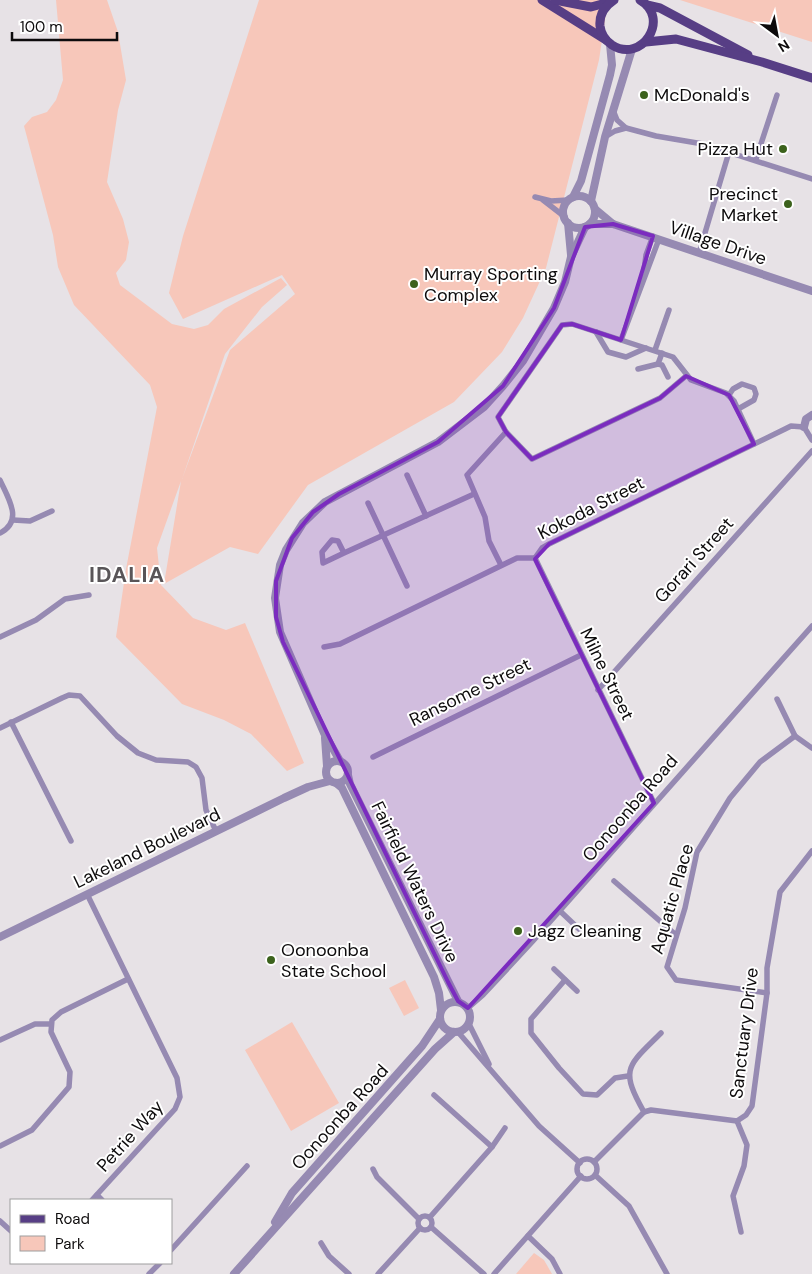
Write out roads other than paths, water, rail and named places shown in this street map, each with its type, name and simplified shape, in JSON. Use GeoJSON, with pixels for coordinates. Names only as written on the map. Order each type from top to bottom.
{"type":"FeatureCollection","features":[{"type":"Feature","properties":{"kind":"main road"},"geometry":{"type":"LineString","coordinates":[[542,0],[624,50],[632,49],[646,42],[676,39],[762,62],[812,78]]}},
{"type":"Feature","properties":{"kind":"main road"},"geometry":{"type":"LineString","coordinates":[[555,0],[591,7],[612,1]]}},
{"type":"Feature","properties":{"kind":"main road"},"geometry":{"type":"LineString","coordinates":[[608,42],[602,34],[600,20],[612,1]]}},
{"type":"Feature","properties":{"kind":"main road"},"geometry":{"type":"LineString","coordinates":[[643,2],[654,19],[651,35],[646,42]]}},
{"type":"Feature","properties":{"kind":"main road"},"geometry":{"type":"LineString","coordinates":[[643,2],[660,8],[762,62]]}},
{"type":"Feature","properties":{"kind":"street"},"geometry":{"type":"LineString","coordinates":[[571,257],[564,208],[581,181],[610,74],[612,65],[608,42]]}},
{"type":"Feature","properties":{"kind":"street"},"geometry":{"type":"LineString","coordinates":[[591,201],[605,137],[632,49]]}},
{"type":"Feature","properties":{"kind":"street"},"geometry":{"type":"LineString","coordinates":[[756,160],[777,95]]}},
{"type":"Feature","properties":{"kind":"street"},"geometry":{"type":"LineString","coordinates":[[613,110],[618,120],[626,128],[656,136],[704,144],[812,178]]}},
{"type":"Feature","properties":{"kind":"street"},"geometry":{"type":"LineString","coordinates":[[605,137],[615,131],[626,128]]}},
{"type":"Feature","properties":{"kind":"street"},"geometry":{"type":"LineString","coordinates":[[700,253],[729,152]]}},
{"type":"Feature","properties":{"kind":"street"},"geometry":{"type":"LineString","coordinates":[[324,733],[326,769],[333,782],[345,780],[348,775],[347,768],[340,761],[324,733],[283,642],[276,617],[275,598],[280,565],[292,538],[303,523],[325,502],[438,442],[484,406],[518,368],[540,334],[565,282],[571,257],[587,225],[593,220],[595,210],[591,201],[583,196],[571,199],[543,200]]}},
{"type":"Feature","properties":{"kind":"street"},"geometry":{"type":"LineString","coordinates":[[535,197],[543,200],[576,227],[587,225]]}},
{"type":"Feature","properties":{"kind":"street","name":"Village Drive"},"geometry":{"type":"LineString","coordinates":[[595,210],[613,224]]}},
{"type":"Feature","properties":{"kind":"street","name":"Village Drive"},"geometry":{"type":"LineString","coordinates":[[587,225],[613,224],[812,291]]}},
{"type":"Feature","properties":{"kind":"street"},"geometry":{"type":"LineString","coordinates":[[621,340],[644,275],[646,255],[656,237]]}},
{"type":"Feature","properties":{"kind":"street"},"geometry":{"type":"LineString","coordinates":[[655,350],[669,310]]}},
{"type":"Feature","properties":{"kind":"street"},"geometry":{"type":"LineString","coordinates":[[686,376],[660,398],[532,459],[506,432],[498,417],[562,326],[572,324],[675,358],[686,376],[695,383],[729,396],[738,409],[754,444]]}},
{"type":"Feature","properties":{"kind":"street"},"geometry":{"type":"LineString","coordinates":[[596,332],[608,352],[626,357],[646,348]]}},
{"type":"Feature","properties":{"kind":"street"},"geometry":{"type":"LineString","coordinates":[[658,364],[662,353]]}},
{"type":"Feature","properties":{"kind":"street"},"geometry":{"type":"LineString","coordinates":[[638,369],[658,364],[662,365],[668,377]]}},
{"type":"Feature","properties":{"kind":"street"},"geometry":{"type":"LineString","coordinates":[[729,396],[734,389],[742,384],[754,388],[756,394],[754,400],[738,409]]}},
{"type":"Feature","properties":{"kind":"street"},"geometry":{"type":"LineString","coordinates":[[812,415],[806,419],[804,427],[812,440]]}},
{"type":"Feature","properties":{"kind":"street","name":"Kokoda Street"},"geometry":{"type":"LineString","coordinates":[[324,647],[340,644],[501,565],[521,557],[535,558],[542,548],[549,544],[754,444],[791,426],[804,427]]}},
{"type":"Feature","properties":{"kind":"street"},"geometry":{"type":"LineString","coordinates":[[501,565],[489,541],[485,517],[467,475],[506,432]]}},
{"type":"Feature","properties":{"kind":"street","name":"Gorari Street"},"geometry":{"type":"LineString","coordinates":[[598,690],[812,451]]}},
{"type":"Feature","properties":{"kind":"street"},"geometry":{"type":"LineString","coordinates":[[407,475],[426,516]]}},
{"type":"Feature","properties":{"kind":"street"},"geometry":{"type":"LineString","coordinates":[[0,480],[12,505],[13,520],[8,529],[0,533]]}},
{"type":"Feature","properties":{"kind":"street"},"geometry":{"type":"LineString","coordinates":[[344,553],[474,494]]}},
{"type":"Feature","properties":{"kind":"street"},"geometry":{"type":"LineString","coordinates":[[368,504],[407,586]]}},
{"type":"Feature","properties":{"kind":"street"},"geometry":{"type":"LineString","coordinates":[[13,520],[30,521],[52,511]]}},
{"type":"Feature","properties":{"kind":"street","name":"Milne Street"},"geometry":{"type":"LineString","coordinates":[[535,558],[654,803]]}},
{"type":"Feature","properties":{"kind":"street"},"geometry":{"type":"LineString","coordinates":[[0,637],[36,620],[65,599],[89,595]]}},
{"type":"Feature","properties":{"kind":"street","name":"Oonoonba Road"},"geometry":{"type":"LineString","coordinates":[[468,1008],[483,995],[560,911],[812,626]]}},
{"type":"Feature","properties":{"kind":"street","name":"Ransome Street"},"geometry":{"type":"LineString","coordinates":[[373,756],[581,655]]}},
{"type":"Feature","properties":{"kind":"street"},"geometry":{"type":"LineString","coordinates":[[0,728],[69,695],[80,696],[117,736],[138,753],[156,760],[188,762],[196,767],[202,778],[206,810],[216,831]]}},
{"type":"Feature","properties":{"kind":"street"},"geometry":{"type":"LineString","coordinates":[[777,699],[795,736],[812,748]]}},
{"type":"Feature","properties":{"kind":"street"},"geometry":{"type":"LineString","coordinates":[[12,722],[71,841]]}},
{"type":"Feature","properties":{"kind":"street","name":"Aquatic Place"},"geometry":{"type":"LineString","coordinates":[[767,993],[676,980],[667,967],[685,908],[697,852],[730,798],[760,762],[795,736]]}},
{"type":"Feature","properties":{"kind":"street"},"geometry":{"type":"LineString","coordinates":[[326,769],[332,762],[340,761]]}},
{"type":"Feature","properties":{"kind":"street","name":"Lakeland Boulevard"},"geometry":{"type":"LineString","coordinates":[[308,787],[326,769]]}},
{"type":"Feature","properties":{"kind":"street","name":"Fairfield Waters Drive"},"geometry":{"type":"LineString","coordinates":[[348,775],[350,784],[458,1001]]}},
{"type":"Feature","properties":{"kind":"street","name":"Lakeland Boulevard"},"geometry":{"type":"LineString","coordinates":[[0,937],[308,787],[333,782]]}},
{"type":"Feature","properties":{"kind":"street","name":"Fairfield Waters Drive"},"geometry":{"type":"LineString","coordinates":[[333,782],[342,788],[430,969],[437,984],[441,1010]]}},
{"type":"Feature","properties":{"kind":"street","name":"Sanctuary Drive"},"geometry":{"type":"LineString","coordinates":[[644,1112],[651,1110],[737,1120],[746,1115],[752,1106],[767,993],[767,968],[780,892],[812,851]]}},
{"type":"Feature","properties":{"kind":"street"},"geometry":{"type":"LineString","coordinates":[[614,881],[676,934]]}},
{"type":"Feature","properties":{"kind":"street","name":"Petrie Way"},"geometry":{"type":"LineString","coordinates":[[87,894],[177,1078],[180,1098],[174,1109],[94,1198]]}},
{"type":"Feature","properties":{"kind":"street"},"geometry":{"type":"LineString","coordinates":[[560,911],[579,929]]}},
{"type":"Feature","properties":{"kind":"street"},"geometry":{"type":"LineString","coordinates":[[554,969],[577,991]]}},
{"type":"Feature","properties":{"kind":"street"},"geometry":{"type":"LineString","coordinates":[[0,1040],[35,1024],[50,1024],[61,1012],[128,979]]}},
{"type":"Feature","properties":{"kind":"street"},"geometry":{"type":"LineString","coordinates":[[565,980],[531,1018],[531,1033],[558,1068],[583,1094],[597,1095],[615,1078],[628,1076]]}},
{"type":"Feature","properties":{"kind":"street"},"geometry":{"type":"LineString","coordinates":[[456,1032],[469,1024],[471,1018],[468,1008],[458,1001],[448,1003],[441,1010],[440,1019],[445,1028],[456,1032],[492,1070],[539,1126],[580,1163]]}},
{"type":"Feature","properties":{"kind":"street","name":"Oonoonba Road"},"geometry":{"type":"LineString","coordinates":[[266,1236],[292,1193],[422,1046],[440,1019]]}},
{"type":"Feature","properties":{"kind":"street"},"geometry":{"type":"LineString","coordinates":[[0,1146],[32,1130],[69,1087],[70,1072],[52,1035],[50,1024]]}},
{"type":"Feature","properties":{"kind":"street"},"geometry":{"type":"LineString","coordinates":[[469,1024],[492,1070]]}},
{"type":"Feature","properties":{"kind":"street","name":"Oonoonba Road"},"geometry":{"type":"LineString","coordinates":[[233,1274],[435,1049],[456,1032]]}},
{"type":"Feature","properties":{"kind":"street"},"geometry":{"type":"LineString","coordinates":[[594,1162],[644,1112],[633,1093],[628,1076],[632,1062],[661,1033]]}},
{"type":"Feature","properties":{"kind":"street"},"geometry":{"type":"LineString","coordinates":[[434,1095],[492,1147]]}},
{"type":"Feature","properties":{"kind":"street"},"geometry":{"type":"LineString","coordinates":[[737,1120],[747,1145],[744,1166],[733,1196],[741,1232]]}},
{"type":"Feature","properties":{"kind":"street"},"geometry":{"type":"LineString","coordinates":[[430,1217],[492,1147],[505,1128]]}},
{"type":"Feature","properties":{"kind":"street"},"geometry":{"type":"LineString","coordinates":[[585,1160],[594,1162],[597,1167],[595,1175],[587,1179],[581,1176],[578,1168],[580,1163],[585,1160]]}},
{"type":"Feature","properties":{"kind":"street"},"geometry":{"type":"LineString","coordinates":[[172,1249],[246,1166]]}},
{"type":"Feature","properties":{"kind":"street"},"geometry":{"type":"LineString","coordinates":[[373,1168],[377,1177],[419,1219],[420,1228],[378,1274]]}},
{"type":"Feature","properties":{"kind":"street"},"geometry":{"type":"LineString","coordinates":[[595,1175],[629,1206],[666,1274]]}},
{"type":"Feature","properties":{"kind":"street"},"geometry":{"type":"LineString","coordinates":[[494,1274],[581,1176]]}},
{"type":"Feature","properties":{"kind":"street"},"geometry":{"type":"LineString","coordinates":[[419,1219],[423,1216],[430,1217]]}},
{"type":"Feature","properties":{"kind":"street"},"geometry":{"type":"LineString","coordinates":[[430,1217],[431,1227]]}},
{"type":"Feature","properties":{"kind":"street"},"geometry":{"type":"LineString","coordinates":[[0,1221],[10,1230]]}},
{"type":"Feature","properties":{"kind":"street"},"geometry":{"type":"LineString","coordinates":[[420,1228],[427,1230],[431,1227]]}},
{"type":"Feature","properties":{"kind":"street"},"geometry":{"type":"LineString","coordinates":[[431,1227],[484,1274]]}},
{"type":"Feature","properties":{"kind":"street"},"geometry":{"type":"LineString","coordinates":[[528,1236],[552,1258],[560,1274]]}},
{"type":"Feature","properties":{"kind":"street"},"geometry":{"type":"LineString","coordinates":[[321,1243],[329,1256],[349,1274]]}},
{"type":"Feature","properties":{"kind":"street"},"geometry":{"type":"LineString","coordinates":[[149,1274],[159,1264]]}},
{"type":"Feature","properties":{"kind":"place","name":"McDonald's"},"geometry":{"type":"Point","coordinates":[644,95]}},
{"type":"Feature","properties":{"kind":"place","name":"Pizza Hut"},"geometry":{"type":"Point","coordinates":[783,149]}},
{"type":"Feature","properties":{"kind":"place","name":"Precinct Market"},"geometry":{"type":"Point","coordinates":[788,204]}},
{"type":"Feature","properties":{"kind":"place","name":"Murray Sporting Complex"},"geometry":{"type":"Point","coordinates":[414,284]}},
{"type":"Feature","properties":{"kind":"place","name":"Jagz Cleaning"},"geometry":{"type":"Point","coordinates":[518,931]}},
{"type":"Feature","properties":{"kind":"place","name":"Oonoonba State School"},"geometry":{"type":"Point","coordinates":[271,960]}},
{"type":"Feature","properties":{"kind":"district","name":"IDALIA"},"geometry":{"type":"Point","coordinates":[127,574]}}]}
